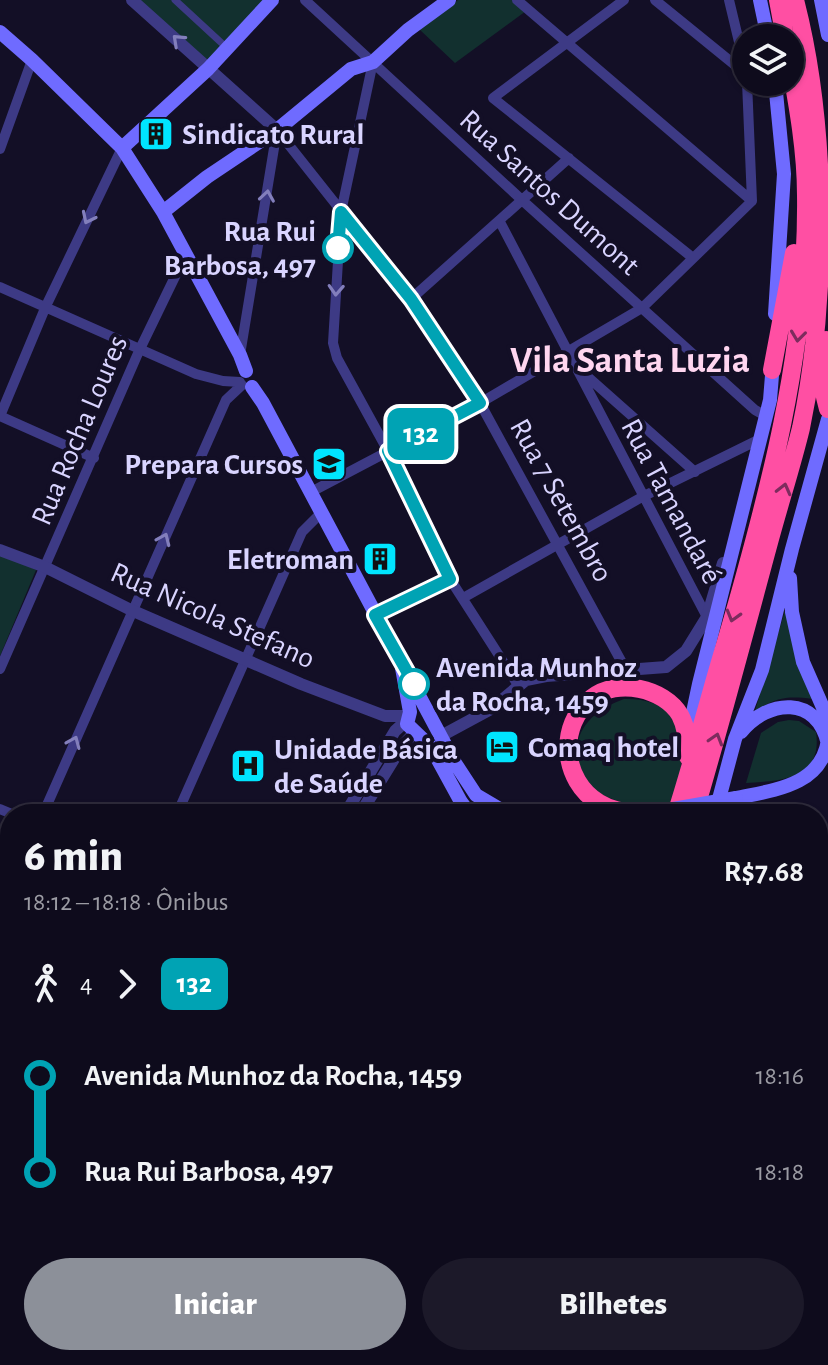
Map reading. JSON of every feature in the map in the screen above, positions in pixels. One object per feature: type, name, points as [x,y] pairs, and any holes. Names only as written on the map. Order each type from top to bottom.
[{"type":"highway","points":[[778,0],[782,24]]},
{"type":"highway","points":[[795,0],[812,86],[828,218]]},
{"type":"highway","points":[[679,804],[751,555],[791,387],[802,302],[806,231],[806,191],[795,96]]},
{"type":"highway","points":[[772,370],[794,255],[800,135]]},
{"type":"highway","points":[[697,804],[801,427],[819,304],[821,165]]},
{"type":"highway","points":[[828,306],[825,362],[828,409]]},
{"type":"highway","points":[[601,804],[574,779],[569,763],[568,740],[576,717],[592,697],[621,688],[642,689],[668,702],[676,710],[686,728],[688,740],[687,781]]},
{"type":"main road","points":[[122,148],[208,69],[272,0]]},
{"type":"main road","points":[[163,212],[207,177],[277,130],[351,69],[373,62],[408,30],[449,0]]},
{"type":"main road","points":[[760,0],[765,24]]},
{"type":"main road","points":[[821,0],[828,35]]},
{"type":"main road","points":[[0,32],[122,148],[163,212],[240,355],[245,381],[311,492],[430,717],[476,795],[491,804]]},
{"type":"main road","points":[[688,740],[699,684],[766,416],[772,370],[784,174],[776,96]]},
{"type":"main road","points":[[718,804],[735,739],[762,670],[828,419]]},
{"type":"main road","points":[[792,549],[790,594],[795,631],[803,662],[828,719]]},
{"type":"main road","points":[[401,664],[412,722],[431,747],[464,804]]},
{"type":"main road","points":[[703,804],[785,788],[819,764],[828,742],[815,717],[790,707],[760,715],[735,739]]},
{"type":"main road","points":[[412,722],[417,708],[430,717]]},
{"type":"main road","points":[[412,722],[426,731],[430,717]]},
{"type":"street","name":"Rua 7 Setembro","points":[[132,0],[277,130],[411,299],[480,403],[626,670]]},
{"type":"street","points":[[175,0],[227,48]]},
{"type":"street","name":"Rua Santos Dumont","points":[[305,0],[523,201],[755,410],[766,416]]},
{"type":"street","points":[[517,0],[752,201]]},
{"type":"street","points":[[624,0],[493,98],[693,258]]},
{"type":"street","points":[[655,0],[732,61]]},
{"type":"street","points":[[729,0],[735,24]]},
{"type":"street","points":[[0,149],[32,60]]},
{"type":"street","points":[[373,62],[341,212],[333,343],[337,358],[388,451],[450,579],[518,685]]},
{"type":"street","points":[[311,492],[480,403],[642,308],[752,201],[748,96]]},
{"type":"street","points":[[240,355],[277,130]]},
{"type":"street","points":[[94,458],[0,416],[46,306],[122,148]]},
{"type":"street","points":[[411,299],[569,158]]},
{"type":"street","name":"Rua Tamandaré","points":[[500,222],[707,617]]},
{"type":"street","name":"Rua Rocha Loures","points":[[0,669],[139,351],[185,256]]},
{"type":"street","points":[[0,287],[196,374],[223,381],[245,381]]},
{"type":"street","name":"Rua Tamandaré","points":[[574,364],[695,472]]},
{"type":"street","points":[[48,804],[226,400],[245,381]]},
{"type":"street","points":[[463,598],[642,497],[760,439]]},
{"type":"street","points":[[441,736],[491,709],[526,680],[666,667],[686,651],[707,617],[752,475]]},
{"type":"street","points":[[181,804],[302,532],[322,512]]},
{"type":"street","name":"Rua Nicola Stefano","points":[[0,550],[45,567],[131,610],[245,660],[385,716],[412,722]]},
{"type":"street","points":[[375,615],[450,579]]},
{"type":"street","points":[[353,804],[395,731],[412,722]]},
{"type":"street","points":[[366,804],[402,746],[412,722]]},
{"type":"green space","points":[[137,0],[267,0],[208,65]]},
{"type":"green space","points":[[458,0],[512,0],[526,11],[455,63],[419,29]]},
{"type":"green space","points":[[0,552],[36,570],[0,656]]},
{"type":"green space","points":[[787,604],[813,699],[782,699],[755,711]]},
{"type":"green space","points":[[624,699],[646,701],[662,708],[673,718],[681,747],[676,802],[632,804],[590,789],[577,748],[583,729],[605,708]]},
{"type":"green space","points":[[799,721],[816,732],[813,760],[797,774],[773,781],[746,783],[761,733],[778,722]]},
{"type":"bus line","name":"132","points":[[338,248],[341,212],[411,299],[480,403],[388,451],[450,579],[375,615],[414,684]]},
{"type":"place","name":"Sindicato Rural","points":[[156,134]]},
{"type":"place","name":"Rua Rui Barbosa, 497","points":[[338,248]]},
{"type":"place","name":"Prepara Cursos","points":[[329,464]]},
{"type":"place","name":"Eletroman","points":[[380,559]]},
{"type":"place","name":"Avenida Munhoz da Rocha, 1459","points":[[414,684]]},
{"type":"place","name":"Comaq hotel","points":[[502,747]]},
{"type":"place","name":"Unidade Básica de Saúde","points":[[248,766]]},
{"type":"district","name":"Vila Santa Luzia","points":[[630,359]]}]
